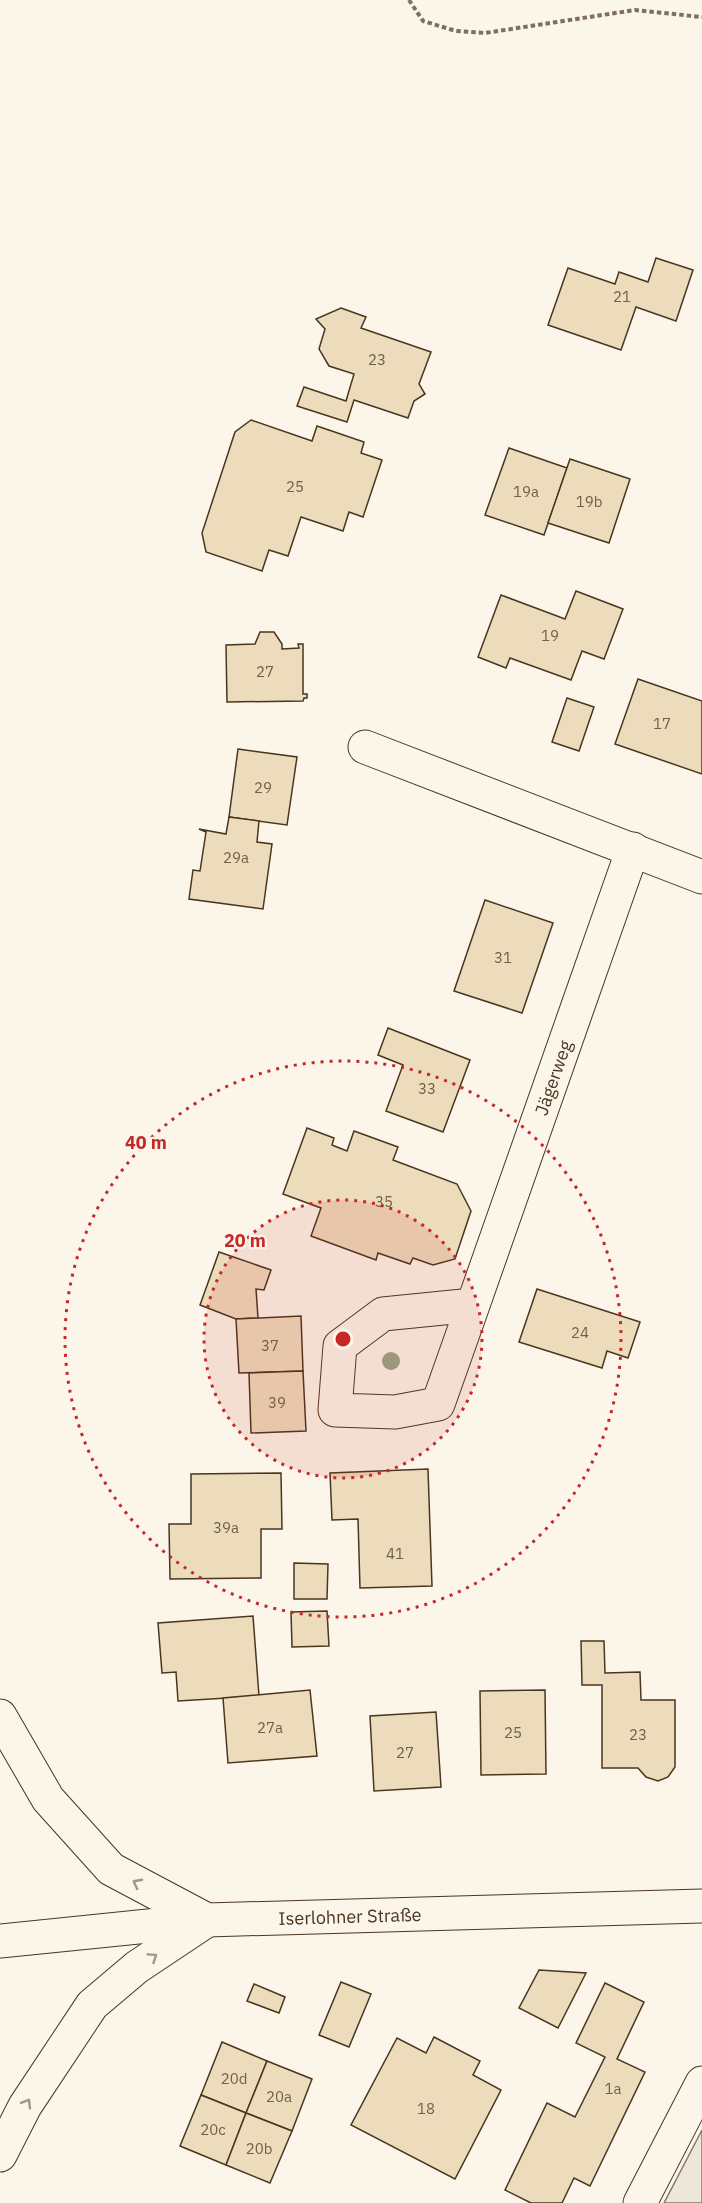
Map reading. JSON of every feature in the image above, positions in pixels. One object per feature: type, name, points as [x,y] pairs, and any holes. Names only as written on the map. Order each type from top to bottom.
[{"type":"street","points":[[365,747],[702,877]]},
{"type":"street","name":"Jägerweg","points":[[473,1305],[383,1314],[340,1346],[335,1410],[395,1412],[438,1404],[473,1305],[633,849]]},
{"type":"street","points":[[0,1716],[48,1799],[111,1869],[207,1920],[137,1967],[92,2005],[25,2106],[0,2155]]},
{"type":"street","name":"Iserlohner Straße","points":[[0,1941],[207,1920],[702,1906]]},
{"type":"street","points":[[640,2203],[702,2083]]},
{"type":"path","points":[[410,0],[423,21],[456,31],[485,33],[635,10],[702,17]]},
{"type":"shaded area","points":[[702,2130],[702,2203],[664,2203]]},
{"type":"building","points":[[656,258],[693,270],[676,321],[636,307],[621,350],[548,325],[568,268],[615,284],[619,272],[648,282]]},
{"type":"building","points":[[341,308],[366,317],[361,328],[431,352],[419,384],[425,394],[414,401],[408,418],[354,400],[347,422],[297,406],[304,387],[346,401],[354,374],[329,366],[319,349],[325,329],[316,319]]},
{"type":"building","points":[[251,420],[312,441],[317,426],[364,442],[361,453],[382,460],[363,517],[349,512],[343,531],[301,517],[288,556],[269,550],[262,571],[206,552],[202,533],[235,432]]},
{"type":"building","points":[[509,448],[567,468],[544,535],[485,515]]},
{"type":"building","points":[[570,459],[630,479],[609,543],[548,523]]},
{"type":"building","points":[[576,591],[623,609],[604,659],[582,651],[571,680],[510,658],[506,668],[478,657],[501,595],[565,619]]},
{"type":"building","points":[[260,632],[274,632],[282,644],[282,649],[299,648],[298,644],[303,644],[303,694],[307,694],[307,698],[303,701],[227,702],[226,645],[255,644]]},
{"type":"building","points":[[638,679],[702,701],[702,774],[615,744]]},
{"type":"building","points":[[567,698],[594,707],[579,751],[552,742]]},
{"type":"building","points":[[238,749],[297,757],[287,825],[229,817]]},
{"type":"building","points":[[229,817],[259,821],[257,842],[272,844],[263,909],[189,899],[193,870],[200,871],[206,832],[199,829],[226,834]]},
{"type":"building","points":[[485,900],[553,923],[522,1013],[454,991]]},
{"type":"building","points":[[388,1028],[470,1060],[443,1132],[386,1111],[403,1065],[378,1055]]},
{"type":"building","points":[[307,1128],[334,1138],[332,1145],[347,1151],[354,1131],[398,1147],[393,1160],[457,1184],[471,1211],[455,1259],[433,1265],[413,1258],[410,1264],[378,1253],[376,1260],[311,1236],[321,1208],[283,1194]]},
{"type":"building","points":[[219,1252],[271,1270],[264,1290],[256,1289],[258,1318],[236,1319],[200,1305]]},
{"type":"building","points":[[537,1289],[640,1322],[628,1358],[607,1351],[602,1368],[519,1342]]},
{"type":"building","points":[[301,1316],[303,1371],[239,1373],[236,1319]]},
{"type":"building","points":[[303,1371],[306,1431],[251,1433],[249,1373]]},
{"type":"building","points":[[428,1469],[432,1586],[360,1588],[358,1519],[332,1520],[330,1473]]},
{"type":"building","points":[[281,1473],[282,1529],[261,1529],[261,1578],[170,1579],[169,1524],[191,1524],[191,1474]]},
{"type":"building","points":[[294,1563],[328,1564],[327,1599],[294,1599]]},
{"type":"building","points":[[327,1611],[329,1646],[292,1647],[291,1612]]},
{"type":"building","points":[[253,1616],[259,1696],[178,1701],[176,1672],[162,1673],[158,1623]]},
{"type":"building","points":[[581,1641],[604,1641],[605,1673],[640,1672],[641,1700],[675,1700],[675,1767],[668,1777],[658,1781],[646,1777],[638,1768],[602,1768],[602,1685],[582,1685]]},
{"type":"building","points":[[310,1690],[317,1756],[228,1763],[223,1698]]},
{"type":"building","points":[[545,1690],[546,1774],[481,1775],[480,1691]]},
{"type":"building","points":[[436,1712],[441,1787],[374,1791],[370,1716]]},
{"type":"building","points":[[539,1970],[586,1973],[558,2028],[519,2008]]},
{"type":"building","points":[[341,1982],[371,1994],[349,2047],[319,2035]]},
{"type":"building","points":[[605,1983],[644,2002],[617,2059],[645,2072],[590,2186],[574,2178],[562,2203],[531,2203],[505,2190],[547,2103],[575,2117],[605,2057],[576,2043]]},
{"type":"building","points":[[254,1984],[285,1997],[279,2013],[247,2001]]},
{"type":"building","points":[[434,2037],[480,2061],[473,2075],[501,2090],[455,2179],[351,2125],[397,2038],[426,2053]]},
{"type":"building","points":[[222,2042],[267,2061],[246,2113],[201,2095]]},
{"type":"building","points":[[267,2061],[312,2079],[292,2131],[246,2113]]},
{"type":"building","points":[[201,2095],[246,2113],[226,2165],[180,2146]]},
{"type":"building","points":[[246,2113],[292,2131],[270,2183],[226,2165]]}]
